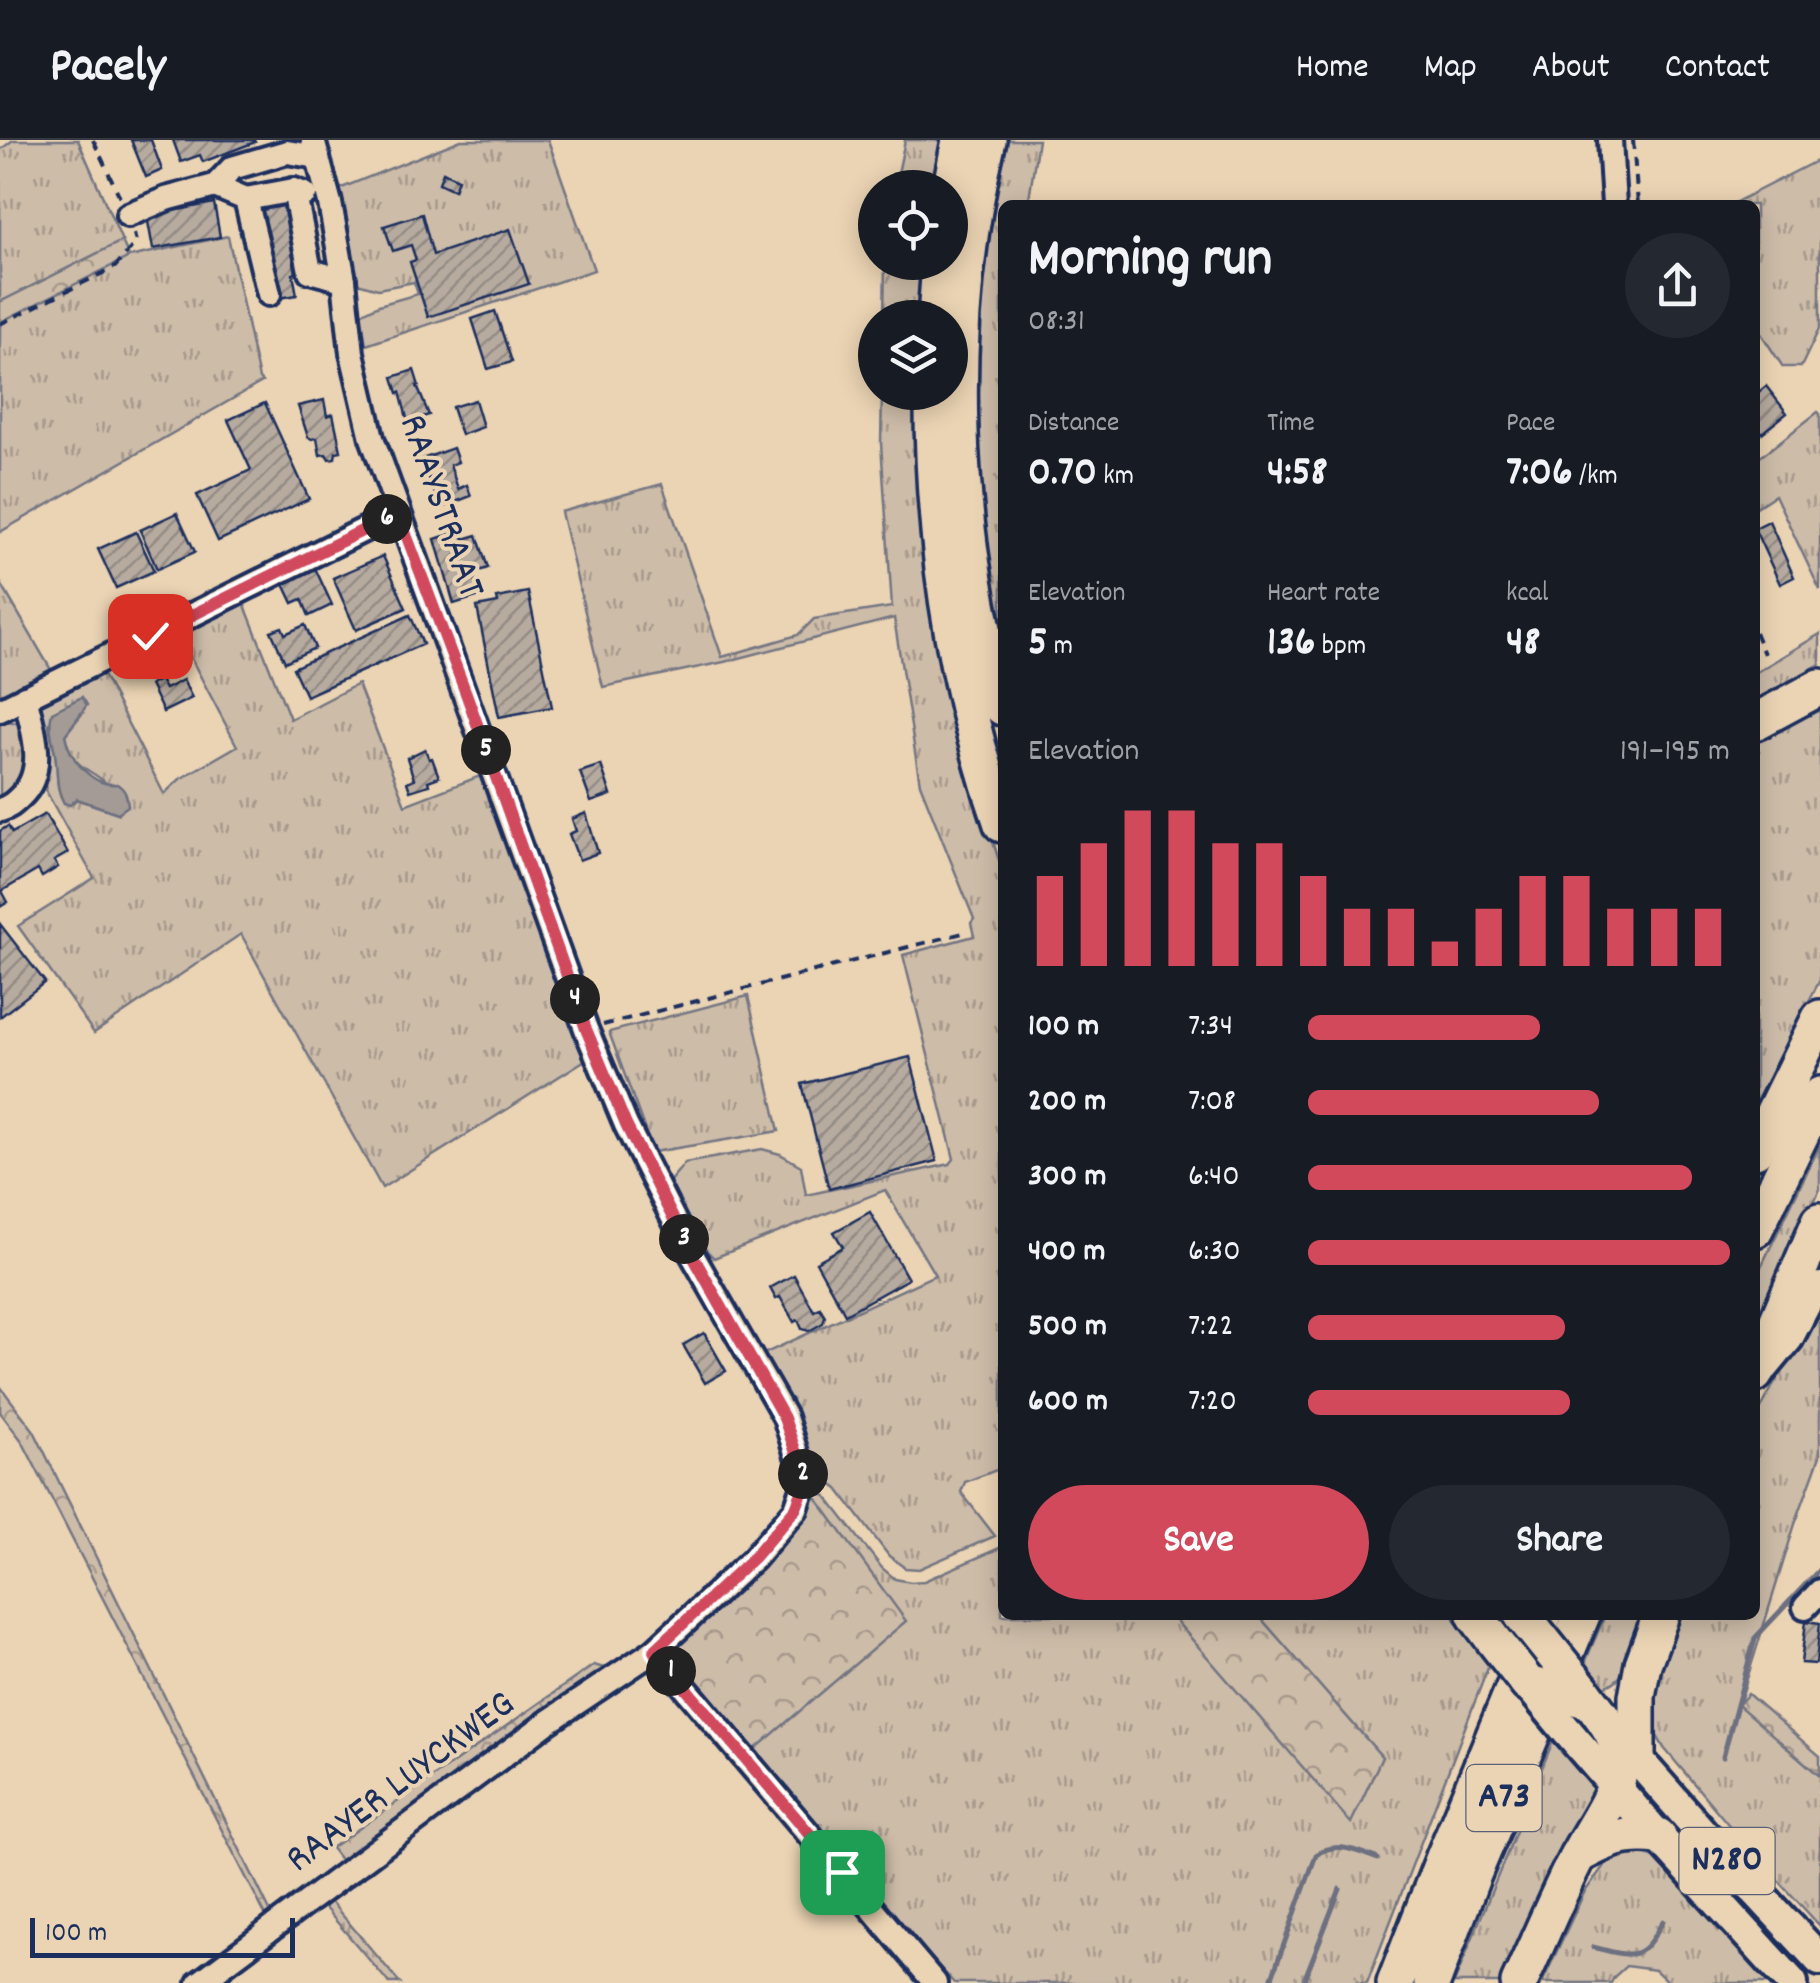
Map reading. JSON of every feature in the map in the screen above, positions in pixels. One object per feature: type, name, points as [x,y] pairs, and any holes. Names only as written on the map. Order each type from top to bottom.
[{"type":"highway","points":[[954,170],[960,140]]},
{"type":"highway","points":[[988,140],[966,277],[961,414],[968,532],[998,689]]},
{"type":"highway","points":[[934,410],[936,495],[953,635],[978,753],[998,812]]},
{"type":"highway","points":[[1760,719],[1820,687]]},
{"type":"highway","points":[[1760,1140],[1820,1018]]},
{"type":"highway","points":[[1760,1219],[1820,1095]]},
{"type":"highway","points":[[1760,1362],[1820,1221]]},
{"type":"highway","name":"N280","points":[[1526,1620],[1612,1729]]},
{"type":"highway","name":"A73","points":[[1395,1983],[1542,1620]]},
{"type":"highway","name":"A73","points":[[1432,1983],[1478,1860],[1580,1620]]},
{"type":"highway","points":[[1638,1759],[1636,1696],[1660,1620]]},
{"type":"highway","name":"N280","points":[[1482,1624],[1528,1684]]},
{"type":"highway","points":[[1528,1684],[1585,1697],[1608,1697],[1643,1664]]},
{"type":"highway","points":[[1612,1729],[1620,1760],[1614,1788]]},
{"type":"highway","name":"A73","points":[[1520,1983],[1577,1856],[1614,1788]]},
{"type":"highway","name":"A73","points":[[1577,1856],[1630,1834],[1658,1836]]},
{"type":"main road","name":"N280","points":[[1528,1684],[1614,1788],[1792,1983]]},
{"type":"main road","name":"N280","points":[[1612,1729],[1820,1960]]},
{"type":"street","points":[[1610,140],[1614,200]]},
{"type":"street","points":[[128,215],[166,199],[215,186],[232,168],[316,148]]},
{"type":"street","name":"RAAYSTRAAT","points":[[316,148],[344,280],[352,352],[372,438],[586,1029],[626,1125],[685,1242],[784,1418],[806,1482],[796,1508],[753,1558],[654,1651]]},
{"type":"street","points":[[215,186],[246,200],[294,190],[330,203]]},
{"type":"street","points":[[294,190],[310,271],[344,280]]},
{"type":"street","points":[[246,200],[269,294]]},
{"type":"street","points":[[0,710],[398,513]]},
{"type":"street","points":[[0,810],[9,808],[30,788],[37,765],[25,697]]},
{"type":"street","points":[[1760,1377],[1791,1340],[1820,1284]]},
{"type":"street","points":[[654,1651],[936,1983]]},
{"type":"street","name":"RAAYER LUYCKWEG","points":[[199,1983],[548,1722],[654,1651]]},
{"type":"path","points":[[0,324],[116,267],[136,242],[128,215],[92,140]]},
{"type":"path","points":[[1633,140],[1638,200]]},
{"type":"path","points":[[1760,644],[1764,654]]},
{"type":"path","points":[[586,1029],[967,932]]},
{"type":"green space","points":[[13,140],[78,140],[122,241],[0,302],[0,150]]},
{"type":"green space","points":[[461,140],[548,140],[594,270],[366,345],[361,314],[418,294],[414,282],[378,289],[354,282],[339,189]]},
{"type":"green space","points":[[905,140],[947,140],[941,170],[899,170]]},
{"type":"green space","points":[[1005,140],[1038,140],[1029,200],[998,200],[998,629],[976,503],[974,365],[985,230]]},
{"type":"green space","points":[[1820,159],[1820,327],[1801,367],[1783,367],[1760,332],[1760,200],[1740,200]]},
{"type":"green space","points":[[228,236],[262,382],[0,532],[0,322],[129,257]]},
{"type":"green space","points":[[122,241],[129,257],[0,322],[0,302]]},
{"type":"green space","points":[[885,280],[925,280],[924,300],[884,300]]},
{"type":"green space","points":[[882,410],[923,410],[983,812],[998,857],[998,1470],[965,1482],[961,1492],[995,1536],[919,1569],[905,1568],[889,1556],[838,1489],[815,1473],[759,1356],[935,1275],[885,1190],[714,1258],[693,1232],[669,1182],[685,1163],[762,1149],[801,1166],[806,1195],[950,1164],[954,1159],[903,955],[974,936],[974,919],[920,784],[894,618],[724,662],[603,687],[561,512],[662,484],[722,657],[798,635],[814,619],[892,607]]},
{"type":"green space","points":[[1820,414],[1820,590],[1775,495],[1760,505],[1760,457]]},
{"type":"green space","points":[[0,582],[54,675],[0,702]]},
{"type":"green space","points":[[242,598],[290,719],[358,684],[405,805],[480,776],[590,1057],[382,1188],[241,934],[94,1033],[18,926],[94,878],[46,791],[33,701],[100,669],[164,794],[180,779],[237,746],[176,630]],"holes":[[[82,714],[65,735],[71,754],[80,765],[108,786],[118,813],[76,799],[64,803],[49,723]]]},
{"type":"green space","points":[[1820,634],[1820,664],[1760,697],[1760,670]]},
{"type":"green space","points":[[1820,695],[1820,980],[1760,1094],[1760,724]]},
{"type":"green space","points":[[8,721],[20,724],[27,766],[21,782],[0,802],[0,725]]},
{"type":"green space","points":[[748,996],[779,1131],[653,1152],[609,1032]]},
{"type":"green space","points":[[1820,1145],[1820,1189],[1760,1330],[1760,1269]]},
{"type":"green space","points":[[1820,1307],[1820,1456],[1739,1705],[1820,1776],[1820,1926],[1664,1748],[1653,1729],[1650,1706],[1677,1620],[1760,1620],[1760,1410]]},
{"type":"green space","points":[[0,1386],[34,1431],[271,1913],[268,1920],[22,1441],[0,1412]]},
{"type":"green space","points":[[810,1489],[826,1496],[895,1579],[924,1581],[998,1549],[998,1620],[1175,1620],[1351,1822],[1382,1757],[1262,1620],[1458,1620],[1492,1657],[1367,1983],[954,1983],[748,1755],[905,1621]]},
{"type":"green space","points":[[810,1489],[906,1621],[748,1755],[680,1674],[675,1655],[681,1635]]},
{"type":"green space","points":[[1175,1620],[1262,1620],[1382,1757],[1351,1823]]},
{"type":"green space","points":[[1603,1620],[1644,1620],[1636,1648],[1618,1679],[1598,1688],[1581,1672]]},
{"type":"green space","points":[[594,1665],[610,1670],[341,1861],[331,1848]]},
{"type":"green space","points":[[1748,1694],[1820,1756],[1820,1776],[1738,1705]]},
{"type":"green space","points":[[1555,1736],[1605,1791],[1545,1883],[1503,1983],[1454,1983]]},
{"type":"green space","points":[[1629,1850],[1662,1860],[1779,1983],[1669,1983],[1655,1970],[1626,1966],[1611,1983],[1542,1983],[1584,1893],[1606,1863]]},
{"type":"green space","points":[[326,1896],[400,1983],[389,1983],[319,1901]]},
{"type":"shaded area","points":[[82,697],[87,705],[65,735],[67,744],[91,776],[117,784],[124,791],[128,806],[118,813],[77,799],[70,805],[64,803],[60,793],[52,712]]},
{"type":"building","points":[[131,140],[151,140],[162,170],[146,177]]},
{"type":"building","points":[[173,140],[255,142],[203,162],[200,155],[181,162]]},
{"type":"building","points":[[443,172],[458,179],[454,190],[439,183]]},
{"type":"building","points":[[283,199],[297,295],[279,298],[259,203]]},
{"type":"building","points":[[214,203],[220,237],[153,249],[147,216]]},
{"type":"building","points":[[422,214],[433,255],[510,229],[529,284],[428,317],[410,262],[416,260],[411,245],[393,251],[384,226]]},
{"type":"building","points":[[495,311],[512,362],[488,369],[472,319]]},
{"type":"building","points":[[414,370],[429,415],[408,422],[393,377]]},
{"type":"building","points":[[1766,386],[1787,413],[1762,433],[1760,430],[1760,391]]},
{"type":"building","points":[[324,400],[327,416],[333,414],[341,451],[329,459],[326,454],[320,455],[317,438],[308,437],[298,406]]},
{"type":"building","points":[[475,400],[483,427],[461,435],[452,407]]},
{"type":"building","points":[[265,403],[309,499],[218,541],[197,495],[251,470],[228,420]]},
{"type":"building","points":[[453,448],[458,462],[450,465],[458,489],[467,485],[471,496],[440,508],[422,459]]},
{"type":"building","points":[[177,513],[195,552],[157,569],[140,530]]},
{"type":"building","points":[[1769,521],[1794,577],[1780,584],[1760,541],[1760,526]]},
{"type":"building","points":[[462,530],[464,539],[477,535],[488,568],[473,573],[480,596],[454,604],[435,539]]},
{"type":"building","points":[[136,532],[154,571],[116,588],[98,549]]},
{"type":"building","points":[[383,556],[406,608],[356,630],[333,578]]},
{"type":"building","points":[[315,568],[332,605],[309,616],[302,599],[293,603],[283,582]]},
{"type":"building","points":[[528,592],[552,707],[499,717],[477,607]]},
{"type":"building","points":[[410,615],[423,644],[306,696],[293,668]]},
{"type":"building","points":[[305,625],[315,648],[285,662],[271,631],[282,627],[285,634]]},
{"type":"building","points":[[160,680],[165,689],[183,680],[192,698],[163,712],[150,685]]},
{"type":"building","points":[[425,749],[439,777],[410,791],[407,782],[414,779],[407,758]]},
{"type":"building","points":[[601,765],[611,795],[591,802],[580,772]]},
{"type":"building","points":[[586,813],[598,853],[579,860],[569,834],[576,831],[572,819]]},
{"type":"building","points":[[45,814],[68,853],[54,861],[58,867],[42,877],[38,870],[2,891],[8,902],[0,907],[0,831],[8,826],[12,833]]},
{"type":"building","points":[[0,924],[45,982],[0,1017]]},
{"type":"building","points":[[910,1057],[937,1161],[829,1189],[802,1084]]},
{"type":"building","points":[[870,1212],[908,1279],[845,1314],[816,1262],[843,1247],[834,1232]]},
{"type":"building","points":[[794,1275],[814,1311],[820,1308],[825,1316],[823,1323],[809,1331],[802,1329],[798,1320],[794,1322],[770,1288]]},
{"type":"building","points":[[704,1333],[726,1371],[705,1383],[683,1345]]},
{"type":"building","points":[[1806,1621],[1820,1623],[1816,1664],[1801,1663]]},
{"type":"waterway","points":[[1723,1757],[1755,1638],[1820,1569]]},
{"type":"waterway","points":[[1270,1983],[1316,1855],[1339,1848],[1378,1859]]},
{"type":"waterway","points":[[1303,1983],[1340,1889]]},
{"type":"waterway","points":[[1593,1947],[1635,1953],[1649,1943],[1663,1921]]},
{"type":"route","points":[[150,636],[398,513],[586,1029],[626,1125],[685,1242],[784,1418],[806,1482],[796,1508],[753,1558],[654,1651],[842,1872]]}]
